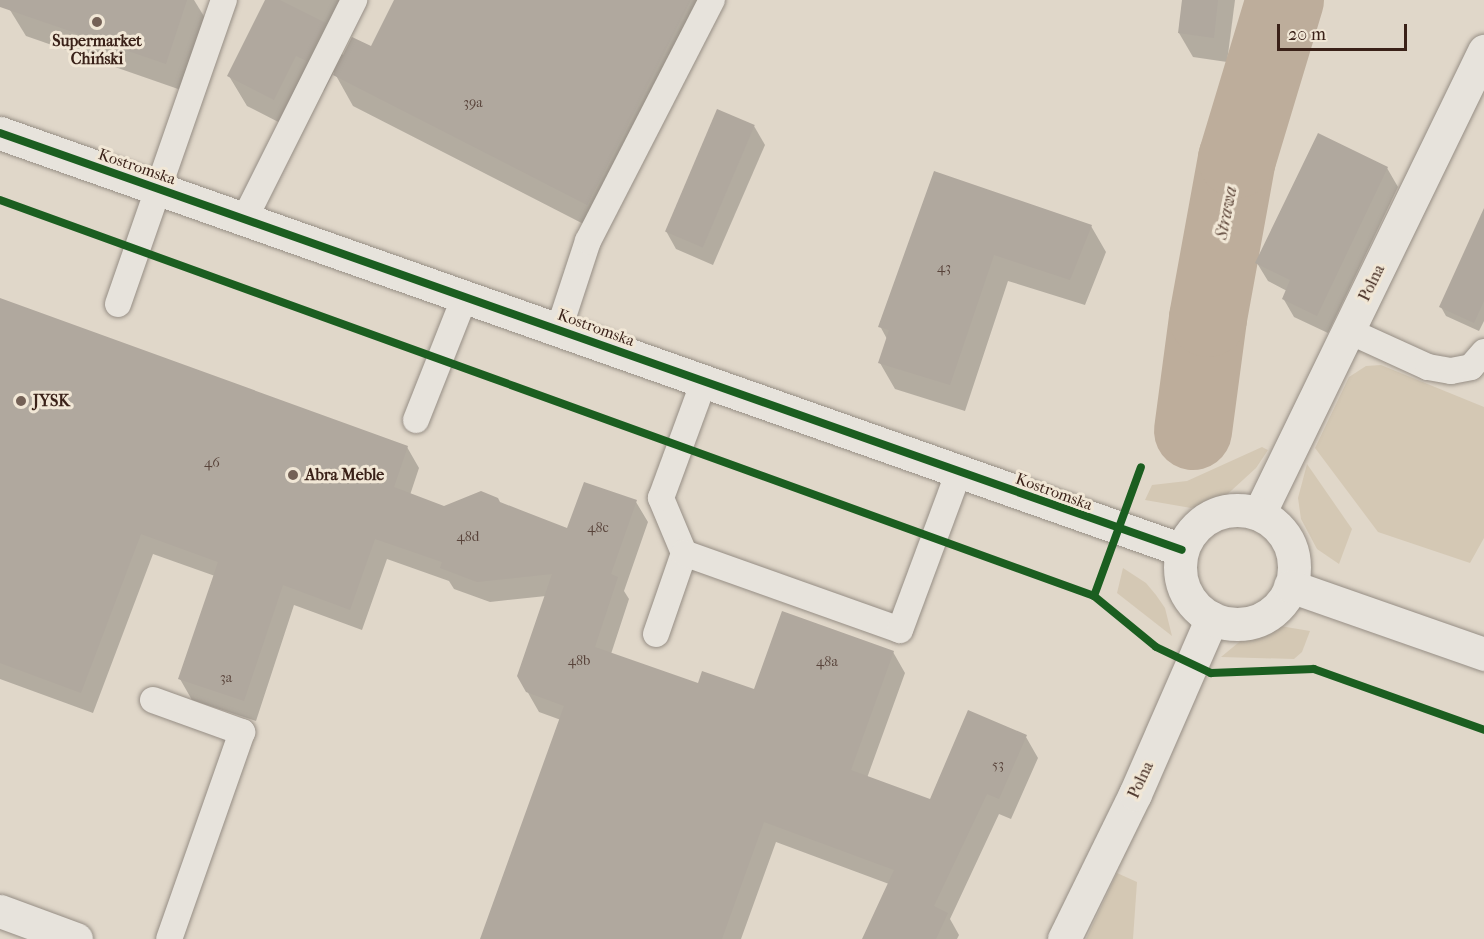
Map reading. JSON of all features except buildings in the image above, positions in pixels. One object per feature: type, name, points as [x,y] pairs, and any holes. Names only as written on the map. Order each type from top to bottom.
[{"type":"street","name":"Polna","points":[[1259,514],[1484,51]]},
{"type":"street","name":"Kostromska","points":[[0,133],[1182,550]]},
{"type":"street","points":[[1236,509],[1259,514],[1277,527],[1289,545],[1293,567],[1290,586],[1278,605],[1262,618],[1242,623],[1212,618],[1194,604],[1182,585],[1182,550],[1194,529],[1213,514],[1236,509]]},
{"type":"street","points":[[1290,586],[1484,654]]},
{"type":"street","name":"Polna","points":[[1064,939],[1139,784],[1212,618]]},
{"type":"street","points":[[0,911],[76,939]]},
{"type":"lane","points":[[118,304],[161,189],[224,0]]},
{"type":"lane","points":[[245,218],[354,0]]},
{"type":"lane","points":[[559,329],[588,241],[711,0]]},
{"type":"lane","points":[[416,420],[465,296]]},
{"type":"lane","points":[[1349,331],[1428,367],[1451,371],[1471,367],[1484,352]]},
{"type":"lane","points":[[656,634],[684,554],[661,498],[704,381]]},
{"type":"lane","points":[[684,554],[900,630],[959,471]]},
{"type":"lane","points":[[153,700],[242,732],[169,939]]},
{"type":"shaded area","points":[[1196,337],[1227,337],[1213,351],[1201,436],[1183,435]]},
{"type":"shaded area","points":[[1381,365],[1484,407],[1484,538],[1470,563],[1378,532],[1315,448],[1349,377],[1366,366]]},
{"type":"shaded area","points":[[1262,447],[1268,450],[1256,468],[1220,501],[1191,508],[1145,500],[1152,485],[1187,481]]},
{"type":"shaded area","points":[[1307,464],[1352,529],[1339,564],[1317,549],[1301,519],[1298,498]]},
{"type":"shaded area","points":[[1123,568],[1146,583],[1156,595],[1165,608],[1172,636],[1117,593]]},
{"type":"shaded area","points":[[1280,626],[1310,631],[1302,652],[1294,659],[1221,657],[1244,638]]},
{"type":"shaded area","points":[[1117,873],[1137,882],[1133,939],[1086,939]]},
{"type":"waterway","name":"Strawa","points":[[1193,431],[1208,318],[1237,159],[1285,0]]},
{"type":"cycle path","points":[[0,133],[1182,550]]},
{"type":"cycle path","points":[[0,200],[1094,596],[1156,647],[1211,673],[1314,669],[1484,730]]},
{"type":"cycle path","points":[[1094,596],[1141,467]]},
{"type":"place","name":"Supermarket Chiński","points":[[97,22]]},
{"type":"place","name":"JYSK","points":[[21,401]]},
{"type":"place","name":"Abra Meble","points":[[293,475]]}]
